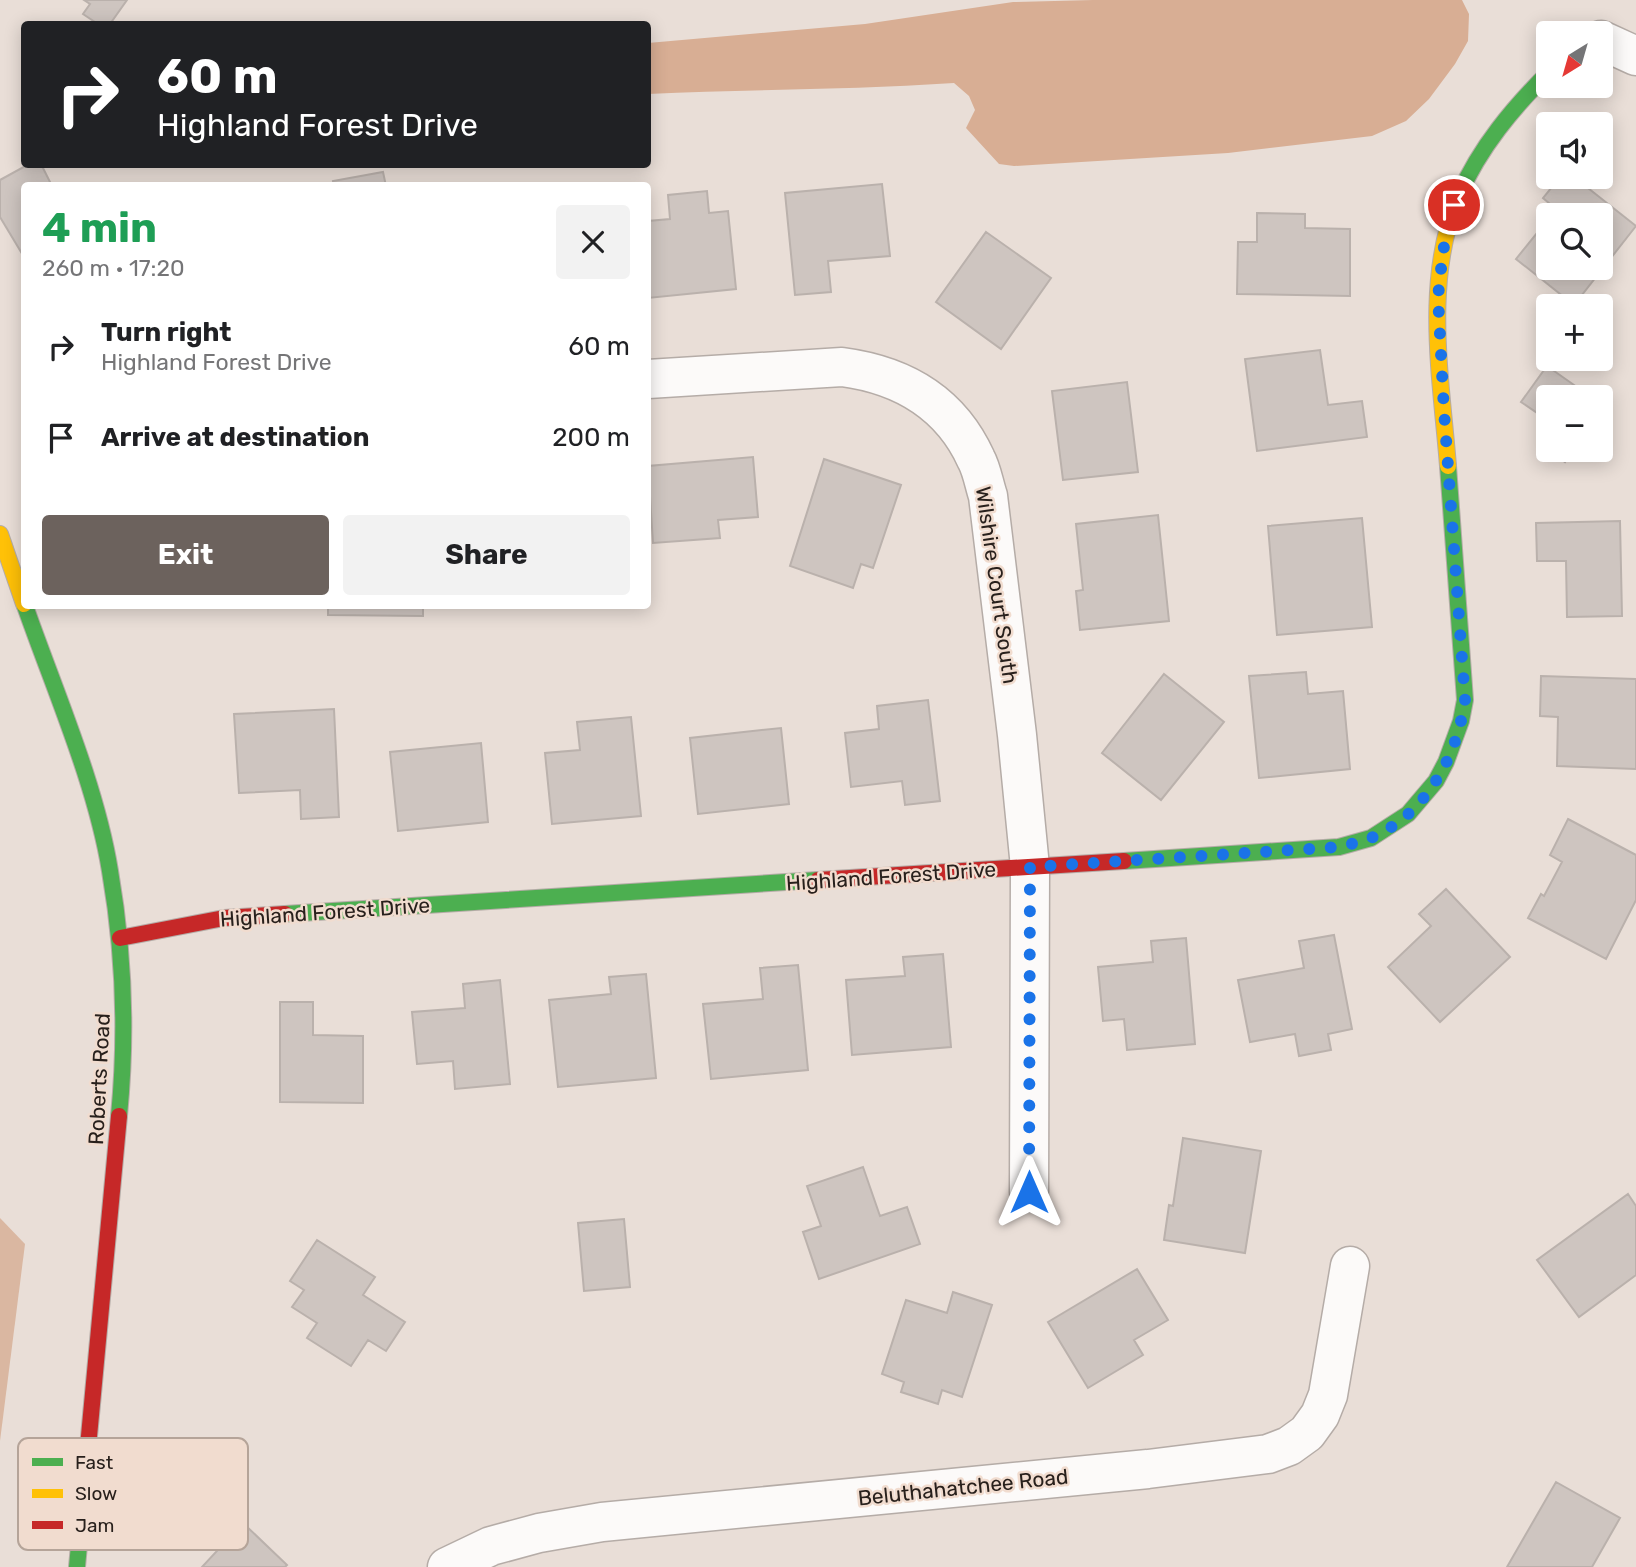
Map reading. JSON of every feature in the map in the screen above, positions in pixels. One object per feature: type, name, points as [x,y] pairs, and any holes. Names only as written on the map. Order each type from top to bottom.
[{"type":"street","points":[[1614,46],[1636,56]]},
{"type":"street","name":"Highland Forest Drive","points":[[120,938],[223,918],[1339,847],[1371,838],[1398,822],[1428,793],[1449,760],[1462,724],[1465,700],[1438,297],[1443,251],[1454,205],[1479,155],[1511,110],[1536,85]]},
{"type":"street","name":"Wilshire Court South","points":[[651,379],[842,367],[866,370],[900,381],[930,401],[957,427],[977,460],[988,496],[1030,867],[1029,1192]]},
{"type":"street","name":"Roberts Road","points":[[0,534],[21,594]]},
{"type":"street","name":"Roberts Road","points":[[26,609],[89,787],[110,869],[124,982],[124,1067],[89,1438]]},
{"type":"street","name":"Beluthahatchee Road","points":[[447,1567],[491,1546],[539,1533],[603,1522],[1148,1469],[1268,1454],[1289,1446],[1307,1433],[1320,1415],[1328,1395],[1350,1266]]},
{"type":"shaded area","points":[[1462,0],[1469,14],[1468,41],[1429,99],[1406,121],[1372,136],[1228,153],[1014,166],[999,164],[966,128],[975,110],[969,96],[954,83],[651,94],[651,43],[865,24],[1013,2]]},
{"type":"shaded area","points":[[0,1218],[25,1244],[0,1441]]},
{"type":"building","points":[[84,0],[127,0],[112,21],[94,21],[83,14],[90,4]]},
{"type":"building","points":[[22,168],[43,168],[50,182],[21,182],[21,252],[0,217],[0,180]]},
{"type":"building","points":[[383,172],[385,182],[333,182]]},
{"type":"building","points":[[882,184],[890,256],[828,261],[831,292],[795,295],[785,193]]},
{"type":"building","points":[[1550,189],[1589,189],[1607,203],[1549,203],[1543,198]]},
{"type":"building","points":[[707,191],[709,213],[728,211],[736,289],[651,298],[651,221],[670,219],[668,195]]},
{"type":"building","points":[[1613,208],[1636,226],[1613,255]]},
{"type":"building","points":[[1257,213],[1305,214],[1305,228],[1350,229],[1350,296],[1237,294],[1238,242],[1257,242]]},
{"type":"building","points":[[986,232],[1051,278],[1001,349],[936,302]]},
{"type":"building","points":[[1536,234],[1536,275],[1516,259]]},
{"type":"building","points":[[1542,280],[1594,280],[1583,294],[1560,294]]},
{"type":"building","points":[[1320,350],[1328,405],[1362,401],[1367,437],[1257,451],[1245,359]]},
{"type":"building","points":[[1543,371],[1554,371],[1574,385],[1536,385],[1536,412],[1521,402]]},
{"type":"building","points":[[1127,382],[1138,472],[1063,480],[1052,391]]},
{"type":"building","points":[[753,457],[758,517],[718,520],[720,538],[653,543],[651,466]]},
{"type":"building","points":[[824,459],[901,485],[873,568],[861,564],[853,588],[790,566]]},
{"type":"building","points":[[1158,515],[1169,621],[1080,630],[1076,591],[1083,590],[1076,524]]},
{"type":"building","points":[[1362,518],[1372,627],[1277,635],[1268,526]]},
{"type":"building","points":[[1620,521],[1622,616],[1567,617],[1566,561],[1537,561],[1536,523]]},
{"type":"building","points":[[328,609],[423,609],[423,616],[328,615]]},
{"type":"building","points":[[1306,672],[1308,694],[1343,691],[1350,769],[1259,778],[1249,676]]},
{"type":"building","points":[[1164,674],[1224,722],[1161,800],[1102,753]]},
{"type":"building","points":[[1541,676],[1636,679],[1636,769],[1557,766],[1558,717],[1540,716]]},
{"type":"building","points":[[928,700],[940,801],[905,805],[902,781],[851,787],[845,733],[879,729],[877,706]]},
{"type":"building","points":[[334,709],[339,817],[301,819],[300,790],[239,793],[234,714]]},
{"type":"building","points":[[631,717],[641,816],[552,824],[545,753],[580,750],[577,722]]},
{"type":"building","points":[[781,728],[789,804],[698,814],[690,738]]},
{"type":"building","points":[[481,743],[488,822],[398,831],[390,752]]},
{"type":"building","points":[[1568,819],[1636,855],[1636,900],[1606,959],[1528,918],[1541,894],[1544,896],[1562,862],[1550,855]]},
{"type":"building","points":[[1446,889],[1510,957],[1440,1022],[1388,967],[1431,926],[1419,914]]},
{"type":"building","points":[[1334,935],[1352,1029],[1328,1034],[1331,1050],[1299,1056],[1295,1034],[1250,1042],[1238,980],[1304,968],[1299,941]]},
{"type":"building","points":[[1186,938],[1195,1044],[1127,1050],[1124,1019],[1103,1021],[1098,967],[1153,962],[1151,941]]},
{"type":"building","points":[[943,954],[951,1047],[852,1055],[846,980],[905,976],[903,957]]},
{"type":"building","points":[[798,965],[808,1070],[711,1079],[703,1004],[763,999],[760,968]]},
{"type":"building","points":[[646,974],[656,1078],[558,1087],[549,1000],[611,994],[609,977]]},
{"type":"building","points":[[500,980],[510,1084],[455,1089],[453,1061],[417,1064],[412,1012],[465,1008],[463,984]]},
{"type":"building","points":[[280,1002],[313,1002],[313,1035],[363,1036],[363,1103],[280,1102]]},
{"type":"building","points":[[1183,1138],[1261,1151],[1245,1253],[1164,1240],[1169,1205],[1173,1206]]},
{"type":"building","points":[[863,1167],[880,1216],[907,1207],[920,1244],[819,1279],[803,1232],[821,1226],[807,1186]]},
{"type":"building","points":[[1628,1194],[1636,1206],[1636,1275],[1579,1317],[1537,1260]]},
{"type":"building","points":[[624,1219],[630,1287],[584,1291],[578,1223]]},
{"type":"building","points":[[317,1240],[375,1277],[363,1295],[405,1322],[386,1351],[368,1340],[351,1366],[307,1338],[317,1323],[292,1307],[304,1290],[290,1281]]},
{"type":"building","points":[[1137,1269],[1168,1320],[1134,1340],[1143,1355],[1088,1388],[1048,1322]]},
{"type":"building","points":[[953,1292],[992,1305],[962,1397],[942,1390],[938,1404],[901,1392],[904,1382],[882,1374],[906,1300],[947,1313]]},
{"type":"building","points":[[1556,1482],[1620,1518],[1592,1567],[1507,1567]]},
{"type":"building","points":[[248,1528],[287,1565],[285,1567],[202,1567],[218,1550],[248,1550]]},
{"type":"traffic: fast","points":[[1459,195],[1467,177],[1498,129],[1536,86]]},
{"type":"traffic: fast","points":[[1124,861],[1339,847],[1371,838],[1408,814],[1436,781],[1461,721],[1465,700],[1448,466]]},
{"type":"traffic: fast","points":[[26,609],[85,771],[104,838],[118,932],[123,993],[119,1116]]},
{"type":"traffic: fast","points":[[285,914],[818,880]]},
{"type":"traffic: fast","points":[[77,1567],[79,1550]]},
{"type":"traffic: slow","points":[[1448,466],[1439,364],[1438,295],[1448,227],[1459,195]]},
{"type":"traffic: slow","points":[[0,534],[21,595]]},
{"type":"traffic: jam","points":[[818,880],[1124,861]]},
{"type":"traffic: jam","points":[[120,938],[224,918],[285,914]]},
{"type":"traffic: jam","points":[[89,1438],[119,1116]]},
{"type":"route","points":[[1029,1192],[1030,867],[1339,847],[1371,838],[1398,822],[1428,793],[1449,760],[1462,724],[1465,700],[1438,297],[1443,251],[1454,205]]}]
